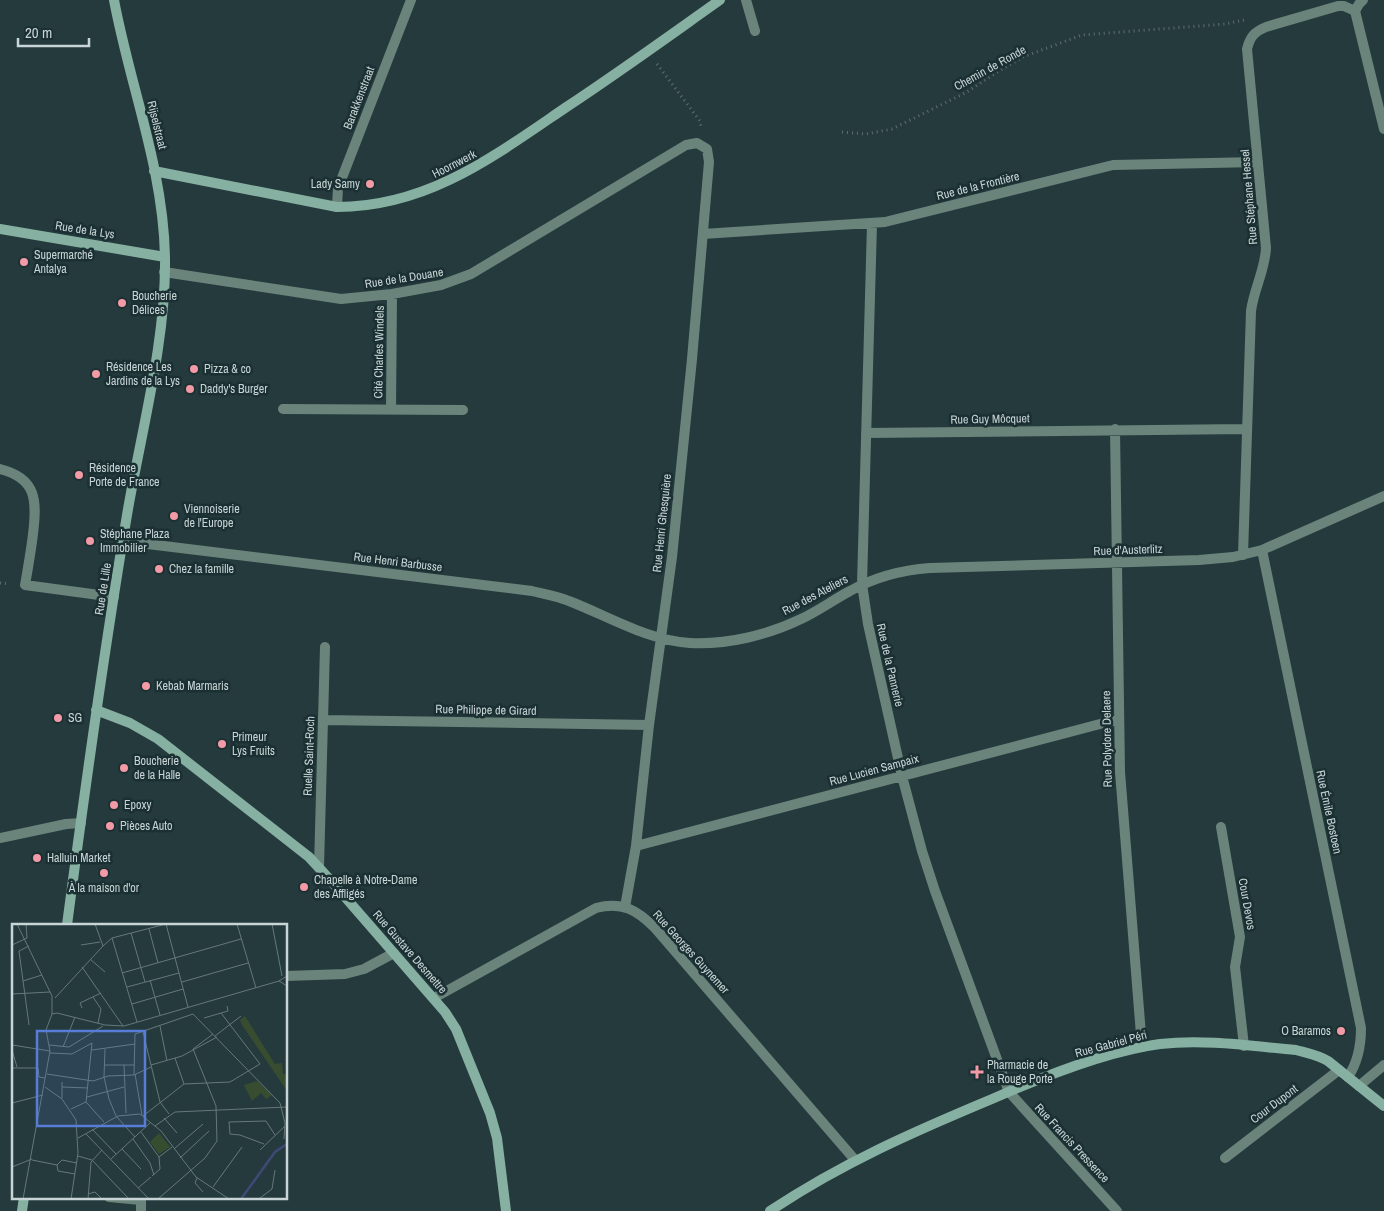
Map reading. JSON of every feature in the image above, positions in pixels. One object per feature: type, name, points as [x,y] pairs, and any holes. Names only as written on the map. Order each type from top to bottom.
[{"type":"street","name":"Rijselstraat","points":[[114,0],[154,171],[160,204],[165,257]]},
{"type":"street","name":"Barakkenstraat","points":[[337,207],[338,188],[411,0]]},
{"type":"street","name":"Hoornwerk","points":[[154,171],[337,207],[367,206],[410,196],[452,180],[498,154],[720,0]]},
{"type":"street","points":[[746,0],[755,32]]},
{"type":"street","points":[[1363,0],[1355,12],[1384,130]]},
{"type":"street","name":"Rue Stéphane Hessel","points":[[1243,555],[1251,311],[1252,299],[1266,258],[1248,49],[1252,36],[1266,27],[1338,6],[1344,6],[1355,12]]},
{"type":"street","name":"Rue de la Douane","points":[[164,272],[330,299],[352,299],[392,294],[450,283],[471,274],[681,147],[693,143],[701,144]]},
{"type":"street","name":"Rue Henri Ghesquière","points":[[625,907],[636,846],[649,725],[662,638],[689,388],[709,156],[701,144]]},
{"type":"street","name":"Rue de la Frontière","points":[[703,234],[872,224],[895,220],[1113,165],[1258,162]]},
{"type":"street","name":"Rue de la Pannerie","points":[[872,224],[862,584],[868,624],[902,776],[928,870],[1009,1092]]},
{"type":"street","name":"Rue de la Lys","points":[[0,229],[165,257]]},
{"type":"street","name":"Rue de Lille","points":[[66,924],[96,710],[123,541],[158,346],[163,305],[165,257]]},
{"type":"street","name":"Cité Charles Windels","points":[[391,410],[392,294]]},
{"type":"street","name":"Cité Charles Windels","points":[[283,410],[463,410]]},
{"type":"street","name":"Rue Guy Môcquet","points":[[866,433],[1246,429]]},
{"type":"street","name":"Rue Polydore Delaere","points":[[1115,430],[1119,720],[1122,798],[1142,1047]]},
{"type":"street","points":[[0,469],[20,477],[32,492],[35,503],[25,585],[114,597]]},
{"type":"street","name":"Rue d'Austerlitz","points":[[862,584],[896,572],[925,568],[1199,560],[1243,555],[1262,550],[1384,496]]},
{"type":"street","name":"Rue Henri Barbusse","points":[[123,541],[532,591],[568,600],[620,624],[662,638]]},
{"type":"street","name":"Rue Émile Bostoen","points":[[1262,550],[1361,1028],[1360,1050],[1356,1061],[1344,1073]]},
{"type":"street","name":"Rue des Ateliers","points":[[662,638],[688,643],[712,643],[759,634],[799,620],[862,584]]},
{"type":"street","name":"Ruelle Saint-Roch","points":[[319,867],[325,647]]},
{"type":"street","name":"Rue Gustave Desmettre","points":[[96,710],[130,723],[158,740],[287,839],[319,867],[446,1012],[456,1029],[490,1113],[496,1138],[506,1211]]},
{"type":"street","name":"Rue Philippe de Girard","points":[[323,720],[649,725]]},
{"type":"street","name":"Rue Lucien Sampaix","points":[[636,846],[1119,720]]},
{"type":"street","points":[[0,838],[66,824],[81,823]]},
{"type":"street","name":"Cour Devos","points":[[1221,827],[1240,937],[1235,967],[1244,1046]]},
{"type":"street","name":"Rue Georges Guynemer","points":[[434,998],[596,908],[606,905],[625,907],[642,915],[656,928],[855,1160]]},
{"type":"street","points":[[288,976],[345,974],[364,969],[394,953]]},
{"type":"street","name":"Rue Gabriel Péri","points":[[770,1211],[855,1160],[904,1136],[1009,1092],[1094,1061],[1142,1047],[1190,1042],[1296,1050],[1319,1056],[1344,1073],[1384,1106]]},
{"type":"street","points":[[1359,1086],[1384,1066]]},
{"type":"street","name":"Cour Dupont","points":[[1225,1158],[1344,1073]]},
{"type":"street","name":"Rue Francis Pressence","points":[[1009,1092],[1117,1211]]},
{"type":"street","points":[[22,1211],[24,1198]]},
{"type":"street","points":[[120,1198],[141,1200],[141,1211]]},
{"type":"path","name":"Chemin de Ronde","points":[[842,132],[866,134],[892,129],[966,92],[1023,57],[1082,35],[1225,24],[1261,18],[1266,27]]},
{"type":"path","points":[[648,51],[700,121]]},
{"type":"place","name":"Lady Samy","points":[[370,184]]},
{"type":"place","name":"Supermarché Antalya","points":[[24,262]]},
{"type":"place","name":"Boucherie Délices","points":[[122,303]]},
{"type":"place","name":"Pizza & co","points":[[194,369]]},
{"type":"place","name":"Résidence Les Jardins de la Lys","points":[[96,374]]},
{"type":"place","name":"Daddy's Burger","points":[[190,389]]},
{"type":"place","name":"Résidence Porte de France","points":[[79,475]]},
{"type":"place","name":"Viennoiserie de l'Europe","points":[[174,516]]},
{"type":"place","name":"Stéphane Plaza Immobilier","points":[[90,541]]},
{"type":"place","name":"Chez la famille","points":[[159,569]]},
{"type":"place","name":"Kebab Marmaris","points":[[146,686]]},
{"type":"place","name":"SG","points":[[58,718]]},
{"type":"place","name":"Primeur Lys Fruits","points":[[222,744]]},
{"type":"place","name":"Boucherie de la Halle","points":[[124,768]]},
{"type":"place","name":"Epoxy","points":[[114,805]]},
{"type":"place","name":"Pièces Auto","points":[[110,826]]},
{"type":"place","name":"Halluin Market","points":[[37,858]]},
{"type":"place","name":"À la maison d'or","points":[[104,873]]},
{"type":"place","name":"Chapelle à Notre-Dame des Affligés","points":[[304,887]]},
{"type":"place","name":"O Baramos","points":[[1341,1031]]},
{"type":"place","name":"Pharmacie de la Rouge Porte","points":[[977,1072]]}]
